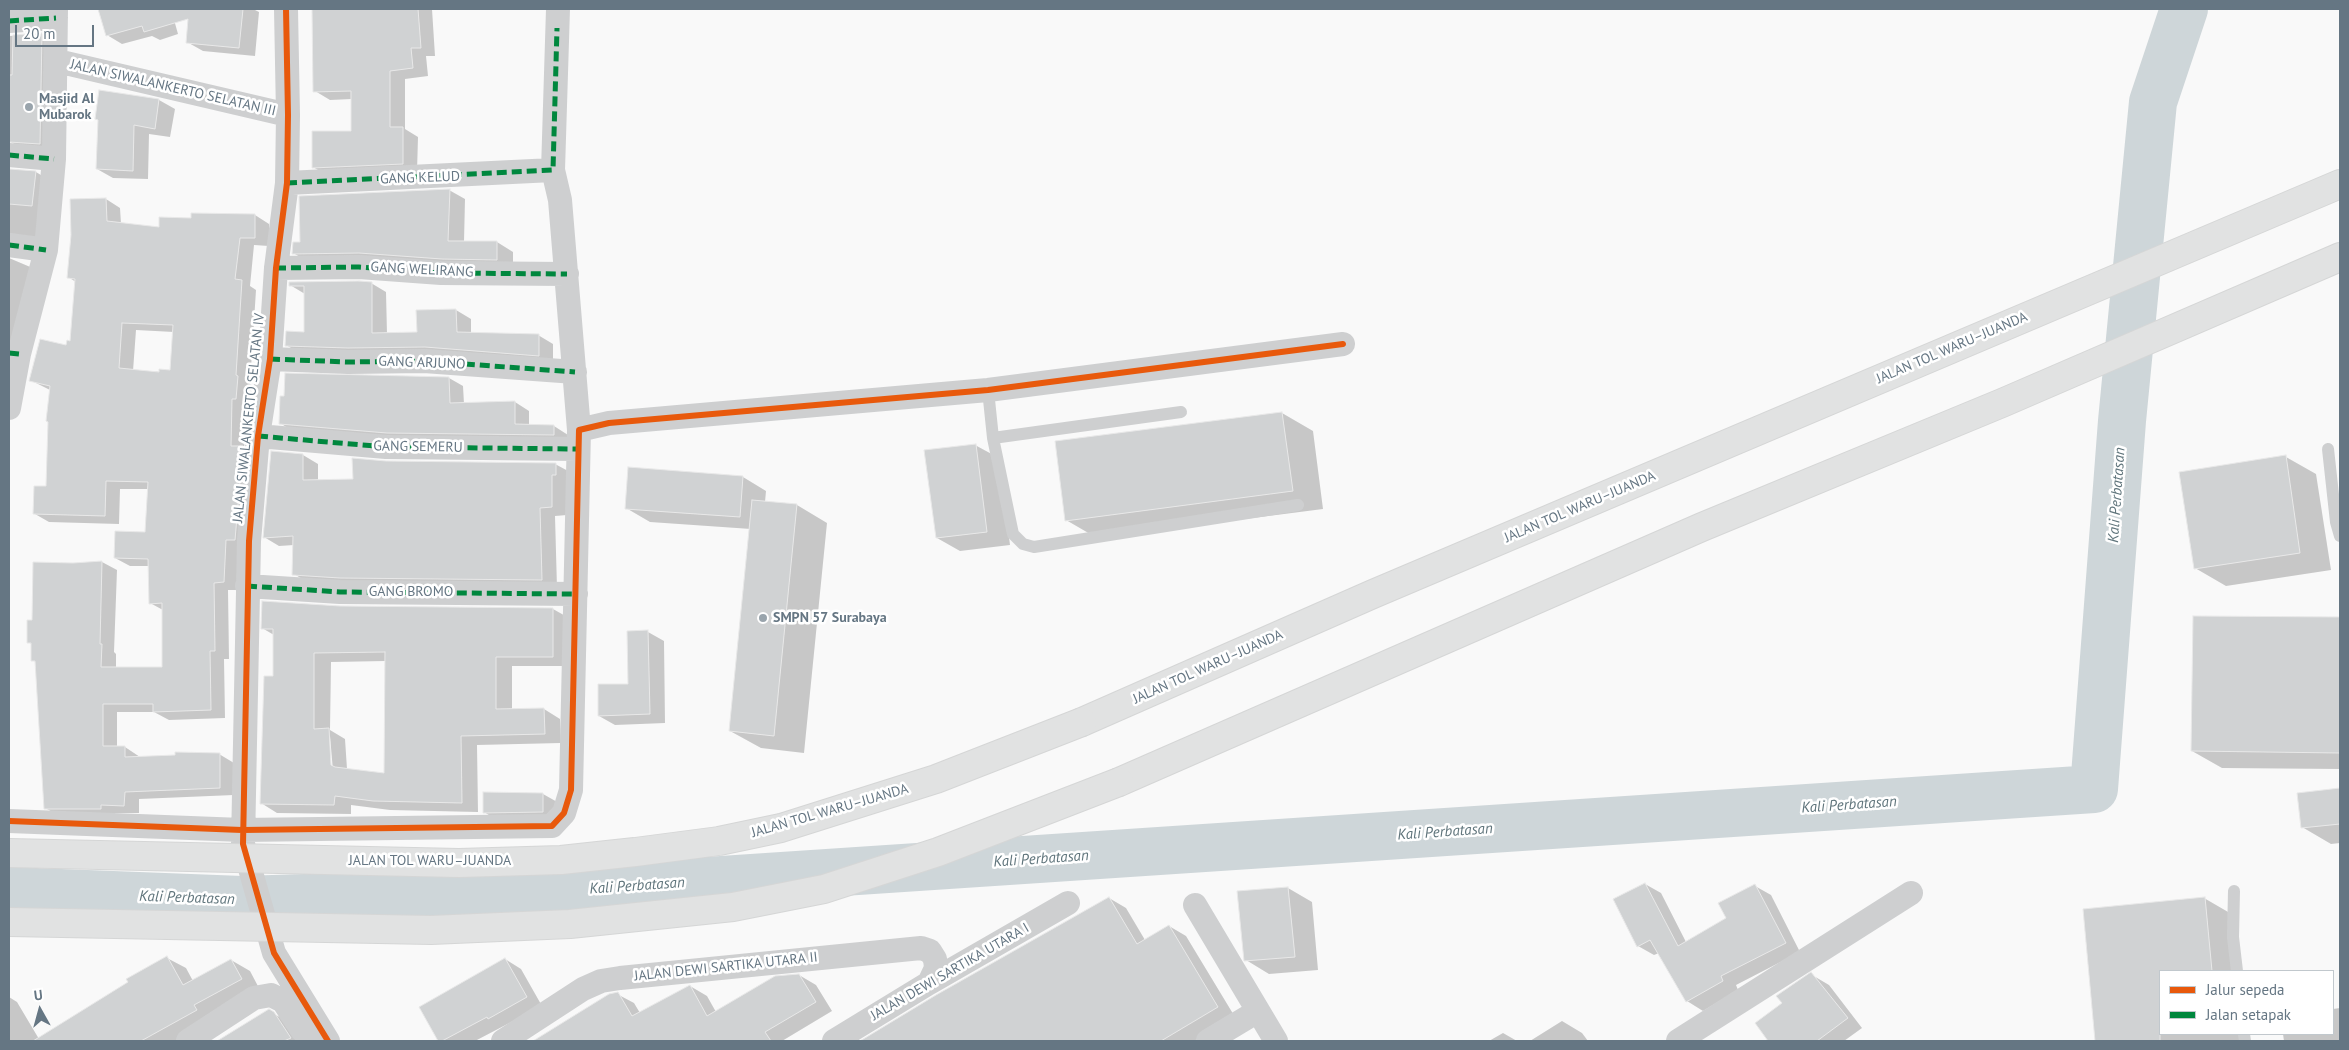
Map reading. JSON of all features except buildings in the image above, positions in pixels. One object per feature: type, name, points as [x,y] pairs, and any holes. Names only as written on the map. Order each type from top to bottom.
[{"type":"highway","name":"JALAN TOL WARU–JUANDA","points":[[9,853],[459,863],[561,860],[719,842],[790,825],[936,779],[1082,722],[1373,594],[2340,184]]},
{"type":"highway","points":[[9,922],[431,930],[570,924],[733,907],[824,888],[929,855],[1119,782],[1702,527],[2002,403],[2340,257]]},
{"type":"street","name":"JALAN SIWALANKERTO SELATAN IV","points":[[286,9],[287,183],[276,268],[270,358],[258,436],[247,586],[246,726],[242,837],[274,953],[328,1041]]},
{"type":"street","points":[[9,21],[56,13],[57,61],[54,159],[46,250],[14,353],[9,408]]},
{"type":"street","points":[[9,821],[242,837],[552,826],[564,812],[571,790],[579,440],[560,200],[553,170],[558,18]]},
{"type":"street","name":"JALAN SIWALANKERTO SELATAN III","points":[[57,61],[288,115]]},
{"type":"street","points":[[9,155],[54,159]]},
{"type":"street","name":"GANG KELUD","points":[[287,183],[553,170]]},
{"type":"street","points":[[9,245],[46,250]]},
{"type":"street","name":"GANG WELIRANG","points":[[276,268],[359,266],[441,273],[567,274]]},
{"type":"street","name":"GANG SEMERU","points":[[258,436],[386,447],[579,440],[608,423],[988,390],[1343,344]]},
{"type":"street","name":"GANG ARJUNO","points":[[270,358],[348,362],[424,361],[575,372]]},
{"type":"street","name":"GANG BROMO","points":[[247,586],[340,592],[576,594]]},
{"type":"street","points":[[1678,1041],[1911,893]]},
{"type":"street","name":"JALAN DEWI SARTIKA UTARA I","points":[[834,1041],[929,983],[1068,904]]},
{"type":"street","points":[[1195,906],[1275,1041]]},
{"type":"street","name":"JALAN DEWI SARTIKA UTARA II","points":[[503,1041],[584,989],[602,981],[620,978],[921,948],[930,951],[934,959],[936,968],[929,983]]},
{"type":"street","points":[[188,1041],[254,998],[271,995],[283,1001],[302,1030],[314,1037],[328,1041]]},
{"type":"street","points":[[1208,1041],[1258,1011]]},
{"type":"lane","points":[[988,390],[993,438],[1013,534],[1023,544],[1034,547],[1298,505]]},
{"type":"lane","points":[[993,438],[1181,412]]},
{"type":"lane","points":[[2328,449],[2336,522],[2340,536]]},
{"type":"lane","points":[[2234,891],[2233,936],[2237,970]]},
{"type":"waterway","name":"Kali Perbatasan","points":[[9,891],[242,900],[586,889],[2094,789],[2122,421],[2153,102],[2184,9]]},
{"type":"marked path","points":[[9,21],[56,18]]},
{"type":"marked path","points":[[287,183],[553,170],[557,28]]},
{"type":"marked path","points":[[9,155],[54,159]]},
{"type":"marked path","points":[[9,245],[46,250]]},
{"type":"marked path","points":[[276,268],[359,267],[441,273],[567,274]]},
{"type":"marked path","points":[[9,353],[19,354]]},
{"type":"marked path","points":[[270,359],[348,362],[424,361],[575,372]]},
{"type":"marked path","points":[[258,436],[386,447],[578,449]]},
{"type":"marked path","points":[[247,586],[340,592],[576,594]]},
{"type":"cycle path","points":[[286,9],[287,183],[276,268],[270,359],[258,436],[249,541],[243,844],[274,953],[328,1041]]},
{"type":"cycle path","points":[[9,821],[242,830],[552,826],[564,813],[571,790],[579,430],[609,423],[988,390],[1343,344]]},
{"type":"place","name":"Masjid Al Mubarok","points":[[29,107]]},
{"type":"place","name":"SMPN 57 Surabaya","points":[[763,618]]}]
